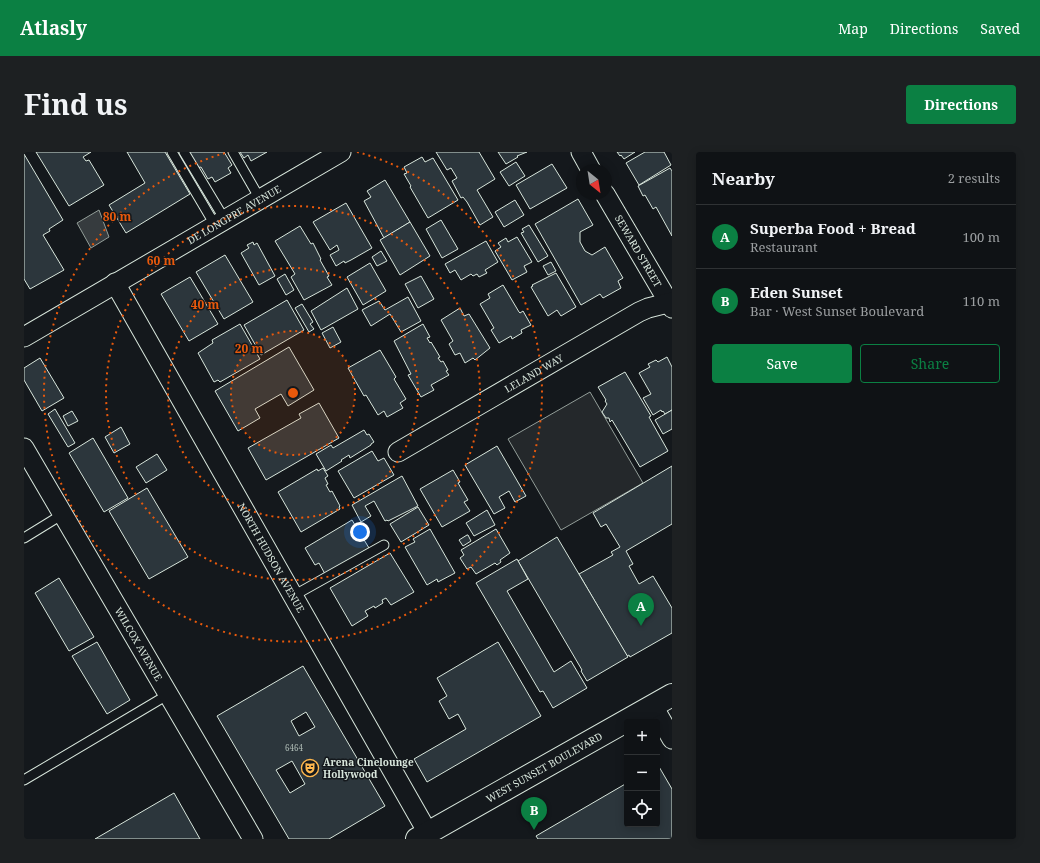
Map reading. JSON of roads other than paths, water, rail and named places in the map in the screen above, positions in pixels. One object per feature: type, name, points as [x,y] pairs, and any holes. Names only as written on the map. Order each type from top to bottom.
[{"type":"main road","name":"WEST SUNSET BOULEVARD","points":[[422,836],[672,695]]},
{"type":"street","name":"DE LONGPRE AVENUE","points":[[24,337],[341,152]]},
{"type":"street","points":[[581,152],[588,164]]},
{"type":"street","name":"SEWARD STREET","points":[[609,200],[671,304]]},
{"type":"street","name":"NORTH HUDSON AVENUE","points":[[115,283],[293,596],[422,836]]},
{"type":"street","name":"LELAND WAY","points":[[398,452],[639,312],[648,308],[671,304]]},
{"type":"street","name":"WILCOX AVENUE","points":[[24,448],[254,839]]},
{"type":"street","points":[[653,706],[672,739]]},
{"type":"lane","points":[[172,152],[220,222]]},
{"type":"lane","points":[[184,152],[220,222]]},
{"type":"lane","points":[[233,152],[260,199]]},
{"type":"lane","points":[[24,538],[63,514]]},
{"type":"lane","points":[[293,596],[384,545]]},
{"type":"lane","points":[[24,780],[169,694]]},
{"type":"place","name":"Superba Food + Bread","points":[[641,626]]},
{"type":"place","name":"Arena Cinelounge Hollywood","points":[[310,768]]},
{"type":"place","name":"Eden Sunset","points":[[534,830]]}]
